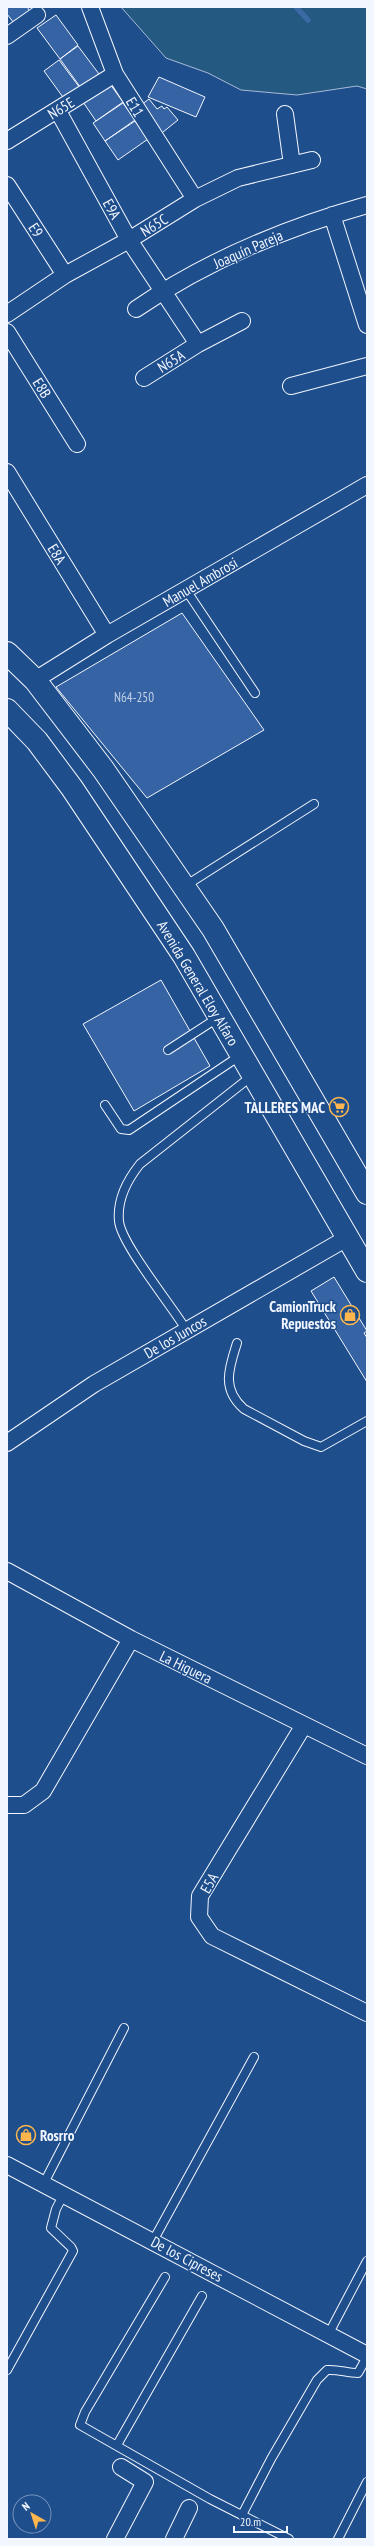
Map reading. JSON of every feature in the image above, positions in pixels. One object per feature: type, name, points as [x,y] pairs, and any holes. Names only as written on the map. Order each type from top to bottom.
[{"type":"main road","points":[[7,653],[35,680],[103,769],[185,886],[217,936],[367,1193]]},
{"type":"main road","name":"Avenida General Eloy Alfaro","points":[[7,710],[37,741],[72,788],[184,956],[367,1271]]},
{"type":"street","name":"E11","points":[[90,7],[115,74],[195,199]]},
{"type":"street","points":[[7,36],[37,15]]},
{"type":"street","name":"N65E","points":[[7,141],[58,111],[115,74]]},
{"type":"street","name":"E9A","points":[[58,111],[129,240],[198,344]]},
{"type":"street","points":[[285,114],[292,165]]},
{"type":"street","name":"N65C","points":[[7,314],[65,275],[129,240],[195,199],[238,178],[312,160]]},
{"type":"street","name":"E9","points":[[7,185],[65,275]]},
{"type":"street","name":"Joaquín Pareja","points":[[136,309],[162,291],[252,244],[332,215],[367,205]]},
{"type":"street","points":[[332,215],[367,325]]},
{"type":"street","name":"N65A","points":[[144,378],[198,344],[242,321]]},
{"type":"street","name":"E8B","points":[[7,332],[77,444]]},
{"type":"street","points":[[291,386],[367,366]]},
{"type":"street","name":"E8A","points":[[7,472],[107,635]]},
{"type":"street","name":"Manuel Ambrosi","points":[[35,680],[107,635],[367,485]]},
{"type":"street","name":"De los Juncos","points":[[7,1443],[94,1384],[347,1238]]},
{"type":"street","name":"La Higuera","points":[[7,1572],[131,1639],[367,1756]]},
{"type":"street","points":[[7,1805],[24,1805],[43,1791],[131,1639]]},
{"type":"street","name":"E5A","points":[[304,1725],[200,1896],[199,1917],[212,1936],[367,2013]]},
{"type":"street","name":"De los Cipreses","points":[[8,2168],[64,2194],[367,2356]]},
{"type":"street","points":[[115,2539],[146,2482],[121,2467]]},
{"type":"street","points":[[174,2539],[189,2508]]},
{"type":"lane","points":[[186,590],[255,693]]},
{"type":"lane","points":[[185,886],[314,804]]},
{"type":"lane","points":[[168,1050],[220,1017]]},
{"type":"lane","points":[[105,1105],[121,1129],[129,1130],[242,1055]]},
{"type":"lane","points":[[187,1331],[128,1243],[119,1221],[127,1180],[140,1164],[253,1075]]},
{"type":"lane","points":[[237,1343],[227,1372],[231,1391],[236,1402],[244,1409],[304,1441],[321,1447],[367,1421]]},
{"type":"lane","points":[[44,2184],[124,2028]]},
{"type":"lane","points":[[153,2241],[254,2057]]},
{"type":"lane","points":[[7,2370],[73,2252],[71,2247],[51,2228],[51,2222],[64,2194]]},
{"type":"lane","points":[[328,2335],[367,2261]]},
{"type":"lane","points":[[165,2277],[85,2412],[80,2425],[210,2499],[289,2539]]},
{"type":"lane","points":[[116,2445],[202,2296]]},
{"type":"lane","points":[[242,2515],[271,2459],[317,2380],[327,2370],[358,2373],[367,2356]]},
{"type":"lane","points":[[338,2539],[367,2482]]},
{"type":"shaded area","points":[[121,7],[367,7],[367,89],[357,86],[297,95],[241,90],[208,73],[166,58]]},
{"type":"building","points":[[7,7],[27,7],[33,15],[17,27],[7,14]]},
{"type":"building","points":[[56,15],[78,45],[60,59],[37,28]]},
{"type":"building","points":[[78,46],[99,74],[81,88],[60,59]]},
{"type":"building","points":[[59,60],[80,88],[65,100],[44,71]]},
{"type":"building","points":[[159,77],[205,97],[196,117],[148,97]]},
{"type":"building","points":[[110,84],[123,102],[96,121],[83,102]]},
{"type":"building","points":[[149,99],[157,109],[162,106],[164,109],[167,107],[178,120],[158,136],[137,108]]},
{"type":"building","points":[[123,103],[135,120],[105,141],[93,123]]},
{"type":"building","points":[[135,121],[148,139],[118,160],[105,141]]},
{"type":"building","points":[[182,613],[264,730],[147,798],[56,687]]},
{"type":"building","points":[[161,980],[210,1066],[134,1111],[83,1024]]},
{"type":"building","points":[[334,1277],[367,1331],[364,1333],[367,1338],[367,1382],[311,1291]]},
{"type":"waterway","points":[[296,7],[308,20]]},
{"type":"place","name":"TALLERES MAC","points":[[339,1107]]},
{"type":"place","name":"CamionTruck Repuestos","points":[[350,1315]]},
{"type":"place","name":"Rosrro","points":[[26,2135]]}]
